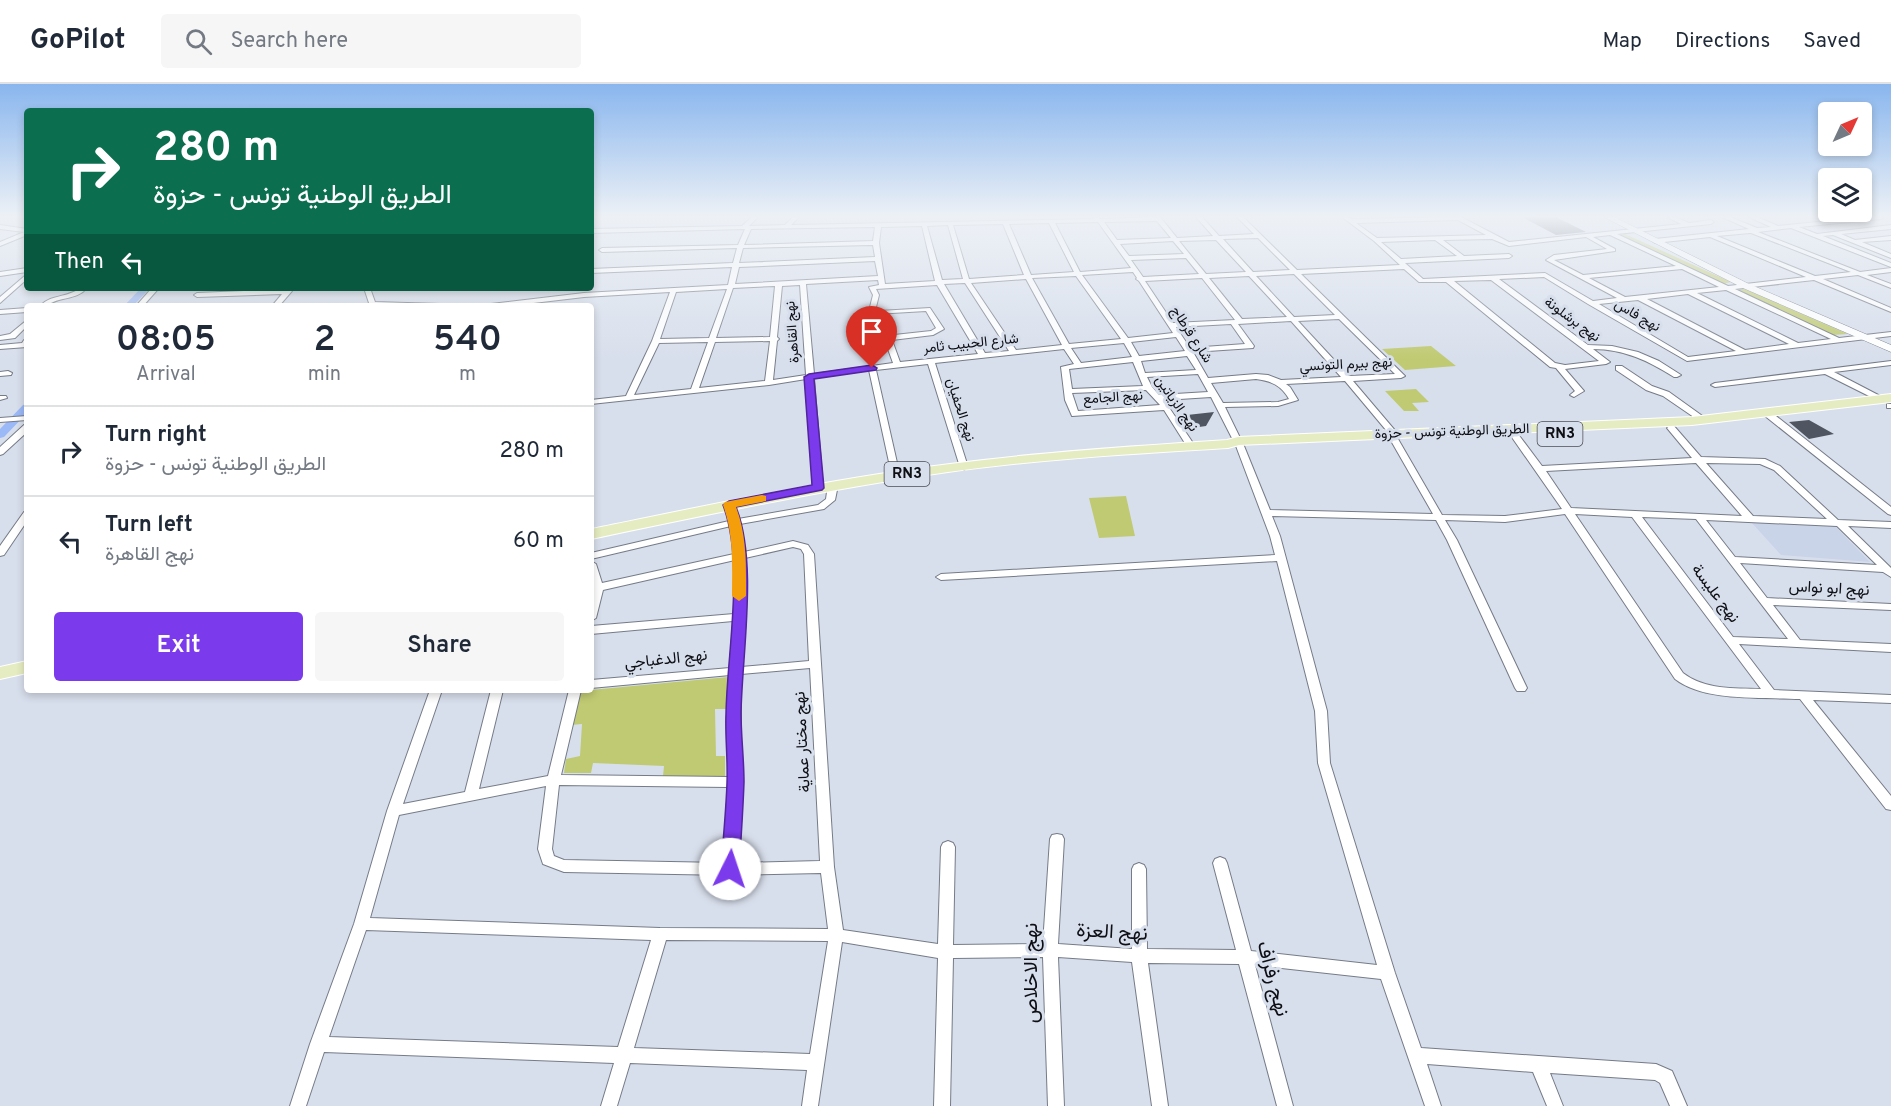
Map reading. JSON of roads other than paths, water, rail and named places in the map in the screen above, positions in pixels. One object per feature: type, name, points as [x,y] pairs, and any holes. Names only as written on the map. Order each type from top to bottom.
[{"type":"main road","points":[[1702,265],[1891,349]]},
{"type":"main road","name":"الطريق الوطنية تونس - حزوة","points":[[1394,436],[1515,436],[1671,428],[1889,403]]},
{"type":"main road","name":"الطريق الوطنية تونس - حزوة","points":[[594,533],[833,485],[1059,455],[1772,416]]},
{"type":"main road","points":[[0,673],[24,668]]},
{"type":"street","points":[[694,392],[731,286],[735,265]]},
{"type":"street","points":[[594,271],[742,265]]},
{"type":"street","points":[[879,265],[879,283]]},
{"type":"street","points":[[935,265],[939,282],[983,356]]},
{"type":"street","points":[[962,265],[966,280],[1014,353]]},
{"type":"street","points":[[1023,265],[1066,348],[1078,365],[1250,346],[1236,321],[1195,265]]},
{"type":"street","name":"نهج الزياتين","points":[[1072,265],[1124,341],[1132,349],[1148,388],[1166,407],[1191,446]]},
{"type":"street","name":"شارع قرطاج","points":[[1130,265],[1189,352],[1220,405],[1266,513],[1281,558],[1322,711],[1324,763],[1387,973],[1418,1056],[1433,1106]]},
{"type":"street","points":[[1242,265],[1347,379],[1394,436],[1440,517],[1521,688]]},
{"type":"street","name":"نهج بيرم التونسي","points":[[1206,381],[1265,377],[1282,382],[1401,376],[1286,265]]},
{"type":"street","points":[[1404,265],[1421,281],[1493,278]]},
{"type":"street","points":[[1558,265],[1624,299]]},
{"type":"street","points":[[1675,265],[1838,340]]},
{"type":"street","points":[[1781,265],[1891,310]]},
{"type":"street","points":[[1838,265],[1891,286]]},
{"type":"street","points":[[1139,279],[1407,267]]},
{"type":"street","points":[[1582,278],[1682,268]]},
{"type":"street","points":[[0,274],[24,270]]},
{"type":"street","points":[[514,303],[584,294],[779,283],[939,282],[1133,270]]},
{"type":"street","points":[[1590,303],[1891,270]]},
{"type":"street","name":"نهج فاس","points":[[1493,278],[1545,275],[1687,358],[1744,352]]},
{"type":"street","name":"نهج برشلونة","points":[[1493,278],[1606,363],[1559,367]]},
{"type":"street","points":[[1448,280],[1546,360],[1559,367],[1578,386],[1580,391],[1574,394]]},
{"type":"street","name":"نهج القاهرة","points":[[803,282],[818,488]]},
{"type":"street","points":[[0,301],[23,283]]},
{"type":"street","points":[[769,383],[779,283]]},
{"type":"street","points":[[879,283],[872,288],[876,295],[873,303],[877,313],[928,309],[940,329],[933,333],[888,338],[898,366]]},
{"type":"street","points":[[628,399],[656,341],[674,289]]},
{"type":"street","points":[[46,303],[51,298],[75,295],[80,291]]},
{"type":"street","points":[[142,303],[153,291]]},
{"type":"street","points":[[197,295],[271,291]]},
{"type":"street","points":[[278,303],[289,291]]},
{"type":"street","points":[[1689,292],[1796,345]]},
{"type":"street","points":[[1640,298],[1744,352],[1891,334]]},
{"type":"street","points":[[0,312],[24,310]]},
{"type":"street","points":[[1170,325],[1340,317]]},
{"type":"street","points":[[0,338],[12,336],[24,325]]},
{"type":"street","name":"شارع الحبيب ثامر","points":[[594,402],[769,383],[872,368],[1176,335]]},
{"type":"street","points":[[656,341],[775,339]]},
{"type":"street","points":[[0,347],[24,344]]},
{"type":"street","points":[[1588,348],[1607,346],[1631,351],[1655,360],[1677,375]]},
{"type":"street","name":"نهج الحفيان","points":[[931,362],[964,467]]},
{"type":"street","points":[[1714,384],[1891,363]]},
{"type":"street","name":"نهج الجامع","points":[[1078,365],[1065,367],[1069,400],[1076,414],[1166,407]]},
{"type":"street","points":[[872,368],[896,476]]},
{"type":"street","points":[[1619,368],[1649,388],[1666,394],[1704,420]]},
{"type":"street","points":[[1826,371],[1889,403]]},
{"type":"street","points":[[1142,375],[1200,372]]},
{"type":"street","points":[[1220,405],[1291,402],[1294,400],[1293,396],[1282,382]]},
{"type":"street","points":[[1069,391],[1148,388]]},
{"type":"street","points":[[1156,398],[1213,394]]},
{"type":"street","points":[[1772,416],[1891,512]]},
{"type":"street","points":[[0,420],[24,418]]},
{"type":"street","points":[[1671,428],[1696,460],[1750,519]]},
{"type":"street","points":[[0,452],[24,431]]},
{"type":"street","points":[[1515,436],[1540,469],[1679,676],[1688,684],[1701,688],[1891,699]]},
{"type":"street","points":[[1540,469],[1696,460],[1766,463],[1794,482],[1888,571]]},
{"type":"street","points":[[594,555],[736,522],[821,507],[830,500],[833,485]]},
{"type":"street","points":[[729,505],[736,522],[739,554],[739,617],[735,670],[735,782],[730,869]]},
{"type":"street","points":[[1266,513],[1505,519],[1567,511],[1891,525]]},
{"type":"street","name":"نهج عليسة","points":[[1635,514],[1770,693]]},
{"type":"street","points":[[1699,517],[1797,643]]},
{"type":"street","points":[[0,553],[24,518]]},
{"type":"street","name":"نهج مختار عماية","points":[[739,554],[793,544],[805,547],[809,554],[827,867],[836,935],[810,1106]]},
{"type":"street","points":[[595,588],[739,554]]},
{"type":"street","points":[[941,577],[1281,558]]},
{"type":"street","points":[[1732,560],[1888,571]]},
{"type":"street","name":"نهج ابو نواس","points":[[1765,601],[1891,607]]},
{"type":"street","points":[[594,630],[739,617]]},
{"type":"street","points":[[1730,640],[1891,648]]},
{"type":"street","name":"نهج الدغباجي","points":[[594,684],[815,664]]},
{"type":"street","points":[[298,1106],[362,924],[394,811],[435,693]]},
{"type":"street","points":[[471,795],[496,693]]},
{"type":"street","points":[[574,693],[553,780],[545,849],[548,860],[564,866],[730,869],[827,867]]},
{"type":"street","points":[[1803,695],[1891,805]]},
{"type":"street","points":[[394,811],[553,780],[735,782]]},
{"type":"street","name":"نهج الاخلاص","points":[[1056,1106],[1050,951],[1057,839]]},
{"type":"street","points":[[942,1106],[948,847]]},
{"type":"street","name":"نهج رفراف","points":[[1220,863],[1285,1106]]},
{"type":"street","points":[[1139,868],[1139,957],[1160,1106]]},
{"type":"street","name":"نهج العزة","points":[[362,924],[660,934],[836,935],[945,952],[1050,951],[1139,957],[1244,957],[1387,973]]},
{"type":"street","points":[[609,1106],[660,934]]},
{"type":"street","points":[[318,1044],[816,1062]]},
{"type":"street","points":[[1418,1056],[1656,1072],[1666,1077],[1679,1106]]},
{"type":"street","points":[[1538,1063],[1555,1106]]},
{"type":"waterway","points":[[131,303],[143,291]]},
{"type":"waterway","points":[[0,435],[24,410]]}]
